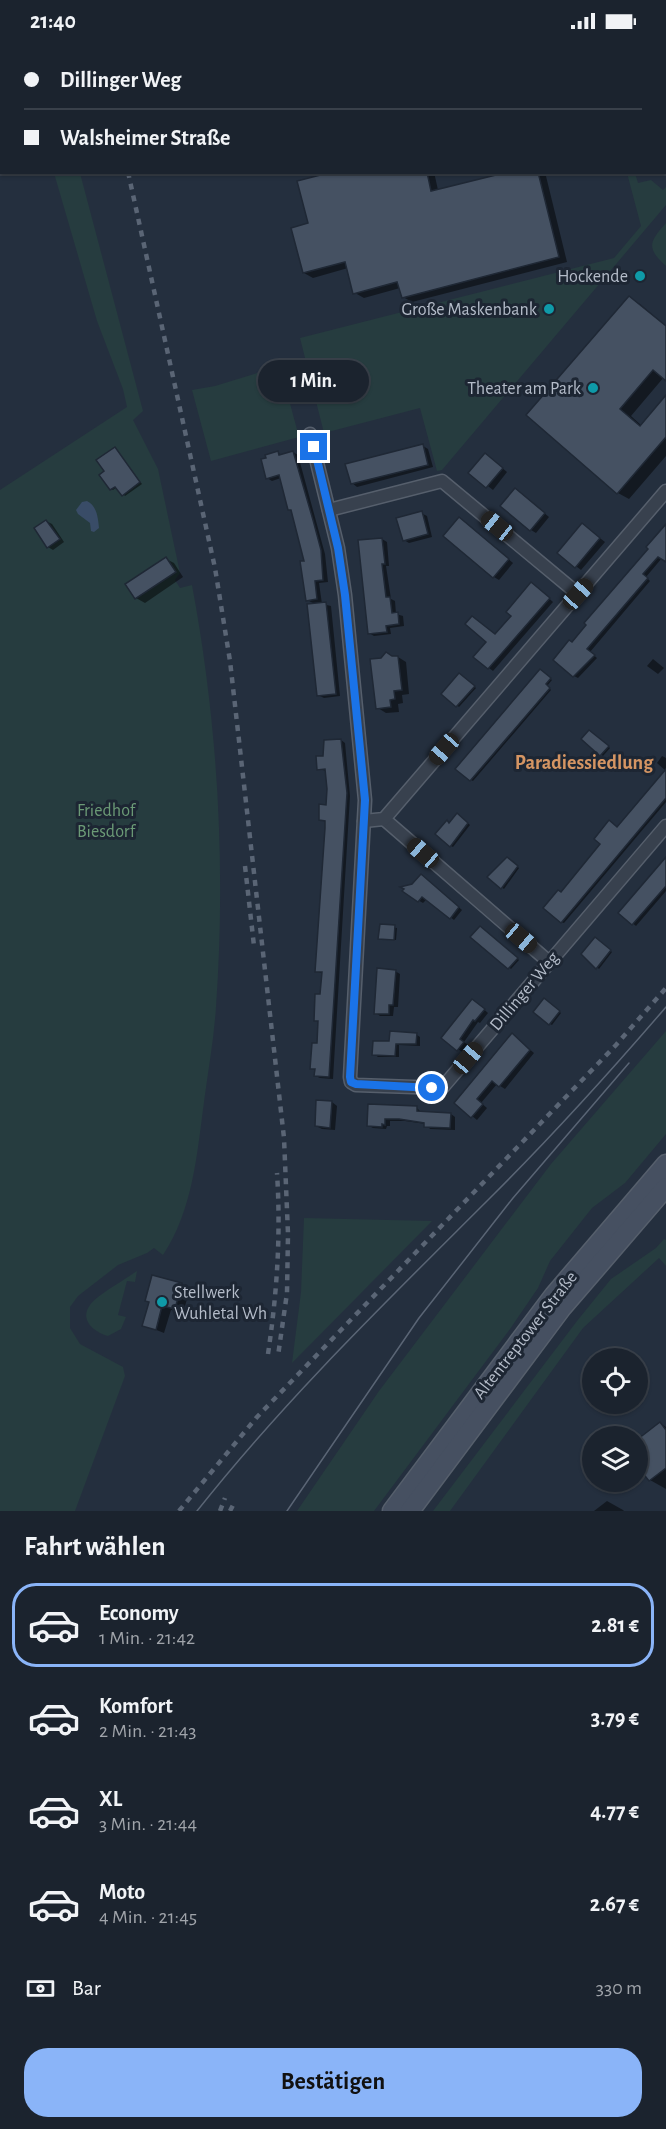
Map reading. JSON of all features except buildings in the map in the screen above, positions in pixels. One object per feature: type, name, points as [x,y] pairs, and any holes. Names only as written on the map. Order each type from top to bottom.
[{"type":"main road","name":"Altentreptower Straße","points":[[392,1511],[554,1295],[666,1164]]},
{"type":"main road","name":"Altentreptower Straße","points":[[410,1511],[561,1309],[666,1186]]},
{"type":"street","points":[[310,434],[338,548],[345,595],[365,800],[364,821],[384,819],[666,491]]},
{"type":"street","points":[[329,510],[442,481],[578,594]]},
{"type":"street","points":[[384,819],[549,962]]},
{"type":"street","name":"Dillinger Weg","points":[[364,821],[351,1082],[442,1088],[666,826]]},
{"type":"green space","name":"Friedhof Biesdorf","points":[[54,174],[80,174],[143,411],[133,420],[158,469],[180,573],[175,580],[180,588],[192,585],[208,690],[218,795],[220,901],[216,1007],[192,1181],[173,1238],[163,1255],[154,1248],[118,1265],[78,1296],[70,1307],[70,1328],[80,1344],[123,1367],[125,1376],[75,1511],[0,1511],[0,490],[127,407],[123,389],[97,321]]},
{"type":"green space","points":[[627,174],[635,174],[638,183],[651,180],[663,190],[666,187],[666,205],[442,470],[437,471],[420,408],[324,433],[300,338],[614,258],[641,226]]},
{"type":"green space","points":[[666,223],[666,266],[655,254],[652,245],[656,235]]},
{"type":"green space","points":[[280,366],[299,437],[211,461],[192,390],[215,386]]},
{"type":"green space","points":[[666,1031],[666,1134],[625,1183],[592,1208],[550,1261],[538,1288],[510,1329],[374,1511],[297,1511],[379,1391],[551,1164]]},
{"type":"green space","points":[[304,1218],[432,1221],[292,1363],[301,1292]]},
{"type":"green space","points":[[664,1239],[666,1240],[666,1266],[659,1258],[583,1328],[450,1511],[433,1511],[611,1279],[656,1248]]},
{"type":"green space","points":[[137,1271],[135,1282],[127,1281],[118,1315],[126,1317],[121,1329],[108,1336],[98,1332],[87,1320],[87,1310],[90,1305]]},
{"type":"water","points":[[87,501],[95,509],[97,516],[99,528],[94,532],[91,531],[90,523],[76,510],[82,502]]},
{"type":"tram line","points":[[197,1511],[304,1387],[538,1148],[666,1007]]},
{"type":"tram line","points":[[287,1511],[419,1318],[513,1198],[629,1063]]},
{"type":"railway","points":[[128,174],[215,568],[230,661],[284,1138],[288,1234],[287,1293],[278,1356]]},
{"type":"railway","points":[[245,866],[254,946]]},
{"type":"railway","points":[[179,1511],[257,1417],[616,1045],[666,988]]},
{"type":"railway","points":[[268,1354],[277,1264],[279,1219],[277,1173]]},
{"type":"railway","points":[[220,1511],[225,1498]]},
{"type":"railway","points":[[230,1511],[235,1501]]},
{"type":"place","name":"Hockende","points":[[640,276]]},
{"type":"place","name":"Große Maskenbank","points":[[549,309]]},
{"type":"place","name":"Theater am Park","points":[[593,388]]},
{"type":"place","name":"Stellwerk Wuhletal Wh","points":[[162,1302]]},
{"type":"district","name":"Paradiessiedlung","points":[[584,762]]},
{"type":"route","points":[[314,447],[338,548],[345,595],[365,800],[350,1077],[351,1082],[356,1084],[432,1088]]}]
